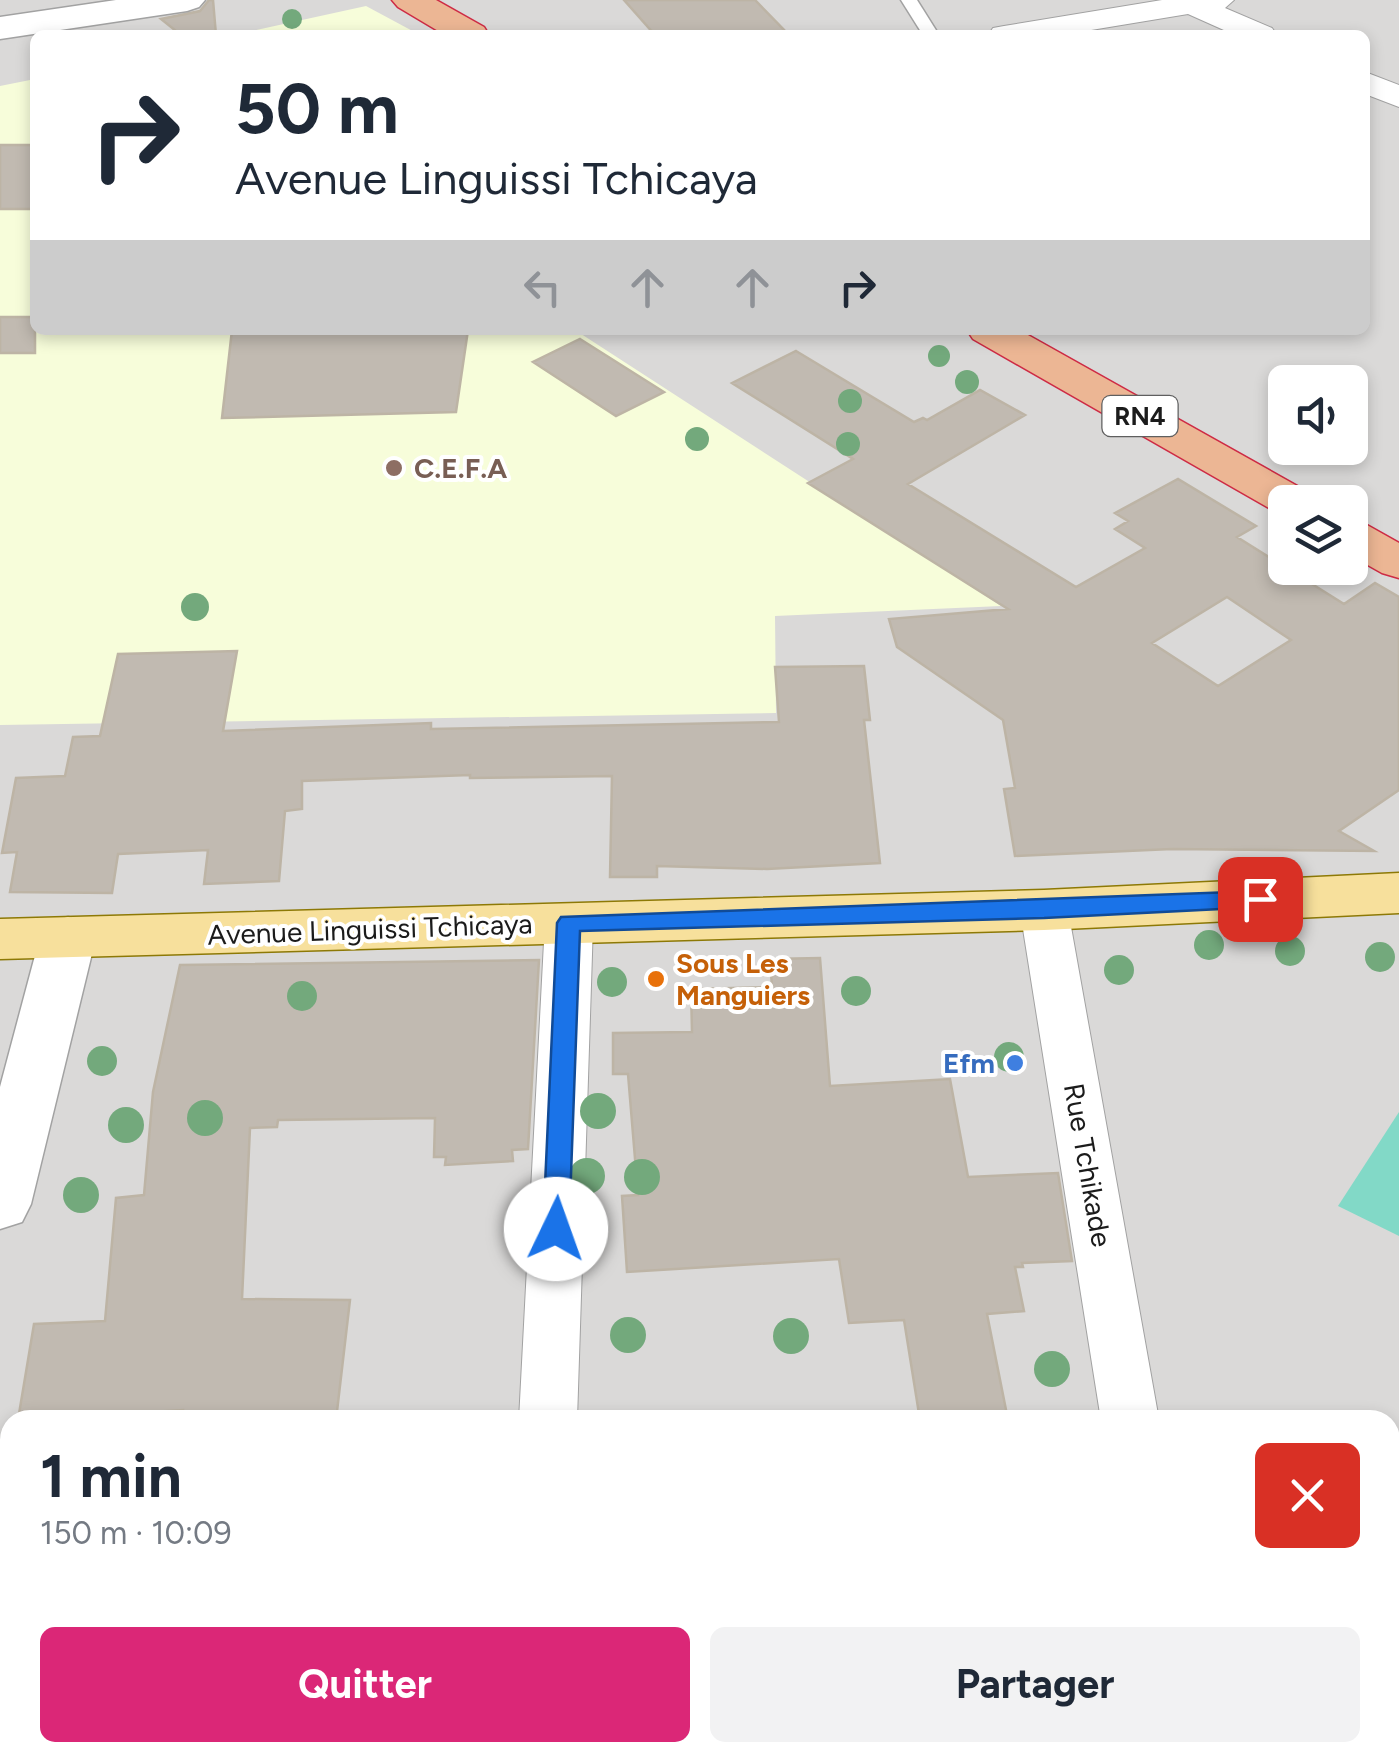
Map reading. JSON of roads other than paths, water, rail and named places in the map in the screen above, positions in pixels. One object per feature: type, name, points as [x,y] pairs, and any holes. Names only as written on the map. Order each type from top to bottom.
[{"type":"highway","points":[[410,0],[462,30]]},
{"type":"highway","name":"RN4","points":[[997,335],[1268,488]]},
{"type":"highway","points":[[1368,546],[1399,563]]},
{"type":"main road","name":"Avenue Linguissi Tchicaya","points":[[0,939],[1044,910],[1399,892]]},
{"type":"street","points":[[0,28],[187,0]]},
{"type":"street","points":[[1035,30],[1206,2],[1253,30]]},
{"type":"street","points":[[1370,84],[1399,97]]},
{"type":"street","name":"Rue Tchikade","points":[[1044,910],[1128,1410]]},
{"type":"street","points":[[548,1410],[569,923]]},
{"type":"street","points":[[0,1204],[68,937]]},
{"type":"lane","points":[[909,0],[927,30]]},
{"type":"place","name":"C.E.F.A","points":[[394,468]]},
{"type":"place","name":"Sous Les Manguiers","points":[[656,979]]},
{"type":"place","name":"Efm","points":[[1015,1063]]}]
